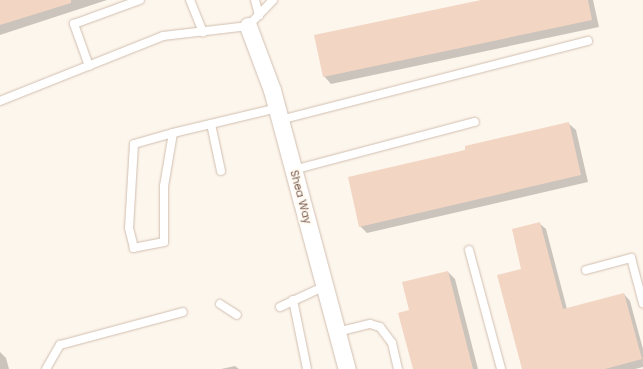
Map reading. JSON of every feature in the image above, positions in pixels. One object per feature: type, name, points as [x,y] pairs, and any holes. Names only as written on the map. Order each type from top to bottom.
[{"type":"street","name":"Shea Way","points":[[254,20],[347,369]]},
{"type":"lane","points":[[89,66],[74,24],[140,0]]},
{"type":"lane","points":[[190,0],[203,32]]},
{"type":"lane","points":[[254,20],[255,0]]},
{"type":"lane","points":[[0,101],[164,36],[203,32],[254,20],[273,0]]},
{"type":"lane","points":[[173,132],[164,186],[164,242],[134,248],[129,228],[134,144],[173,132],[211,124],[278,114],[588,41]]},
{"type":"lane","points":[[294,170],[475,122]]},
{"type":"lane","points":[[211,124],[221,171]]},
{"type":"lane","points":[[470,250],[501,369]]},
{"type":"lane","points":[[586,270],[631,258],[643,303]]},
{"type":"lane","points":[[280,307],[325,286]]},
{"type":"lane","points":[[293,300],[307,369]]},
{"type":"lane","points":[[220,304],[237,315]]},
{"type":"lane","points":[[46,369],[60,345],[183,312]]},
{"type":"lane","points":[[337,332],[370,324],[380,327],[392,343],[398,369]]},
{"type":"building","points":[[0,0],[71,0],[71,3],[0,25]]},
{"type":"building","points":[[481,0],[588,0],[592,20],[323,77],[314,35]]},
{"type":"building","points":[[569,122],[581,175],[359,227],[348,177],[465,150],[465,146]]},
{"type":"building","points":[[540,222],[563,309],[624,293],[642,359],[605,369],[522,369],[497,275],[521,269],[512,229]]},
{"type":"building","points":[[448,271],[473,369],[413,369],[398,313],[409,310],[402,282]]}]
